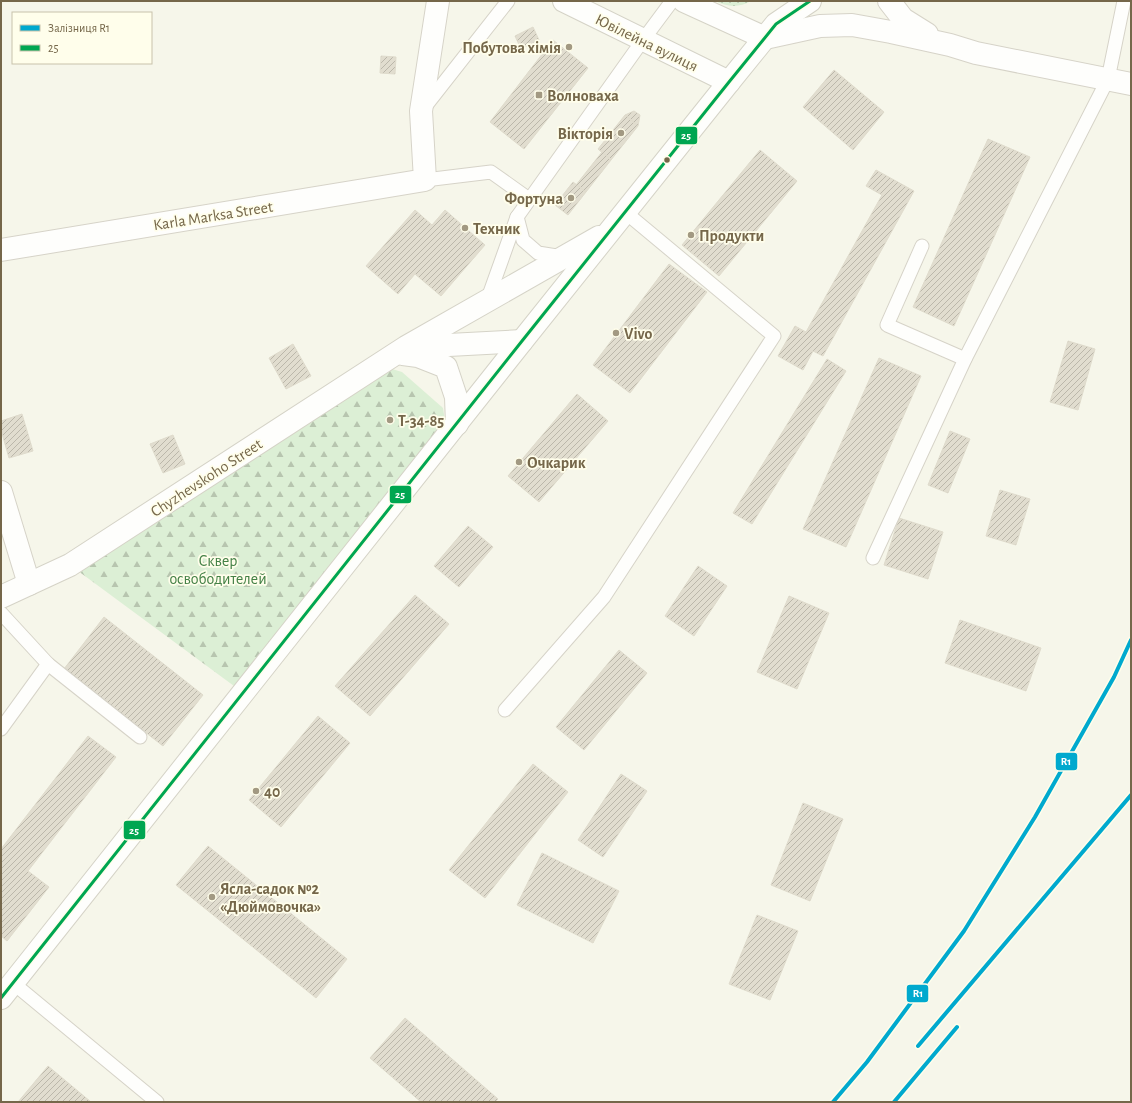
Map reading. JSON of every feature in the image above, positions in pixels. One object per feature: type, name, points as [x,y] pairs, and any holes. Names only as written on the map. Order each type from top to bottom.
[{"type":"street","points":[[425,180],[421,112],[438,1]]},
{"type":"street","name":"Ювілейна вулиця","points":[[564,1],[729,82]]},
{"type":"street","points":[[684,1],[771,31],[820,26],[852,25],[950,45],[976,53],[1131,84]]},
{"type":"street","points":[[771,31],[784,1]]},
{"type":"street","points":[[7,990],[729,82],[771,31],[810,1]]},
{"type":"street","points":[[888,1],[903,19],[923,32],[950,45]]},
{"type":"street","name":"Karla Marksa Street","points":[[1,250],[425,180]]},
{"type":"street","name":"Chyzhevskoho Street","points":[[1,597],[70,565],[401,350],[609,232]]},
{"type":"street","points":[[401,350],[522,341]]},
{"type":"street","points":[[401,350],[446,367],[456,397],[457,424]]},
{"type":"street","points":[[1,492],[29,584]]},
{"type":"lane","points":[[421,112],[508,1]]},
{"type":"lane","points":[[486,301],[517,217],[672,1]]},
{"type":"lane","points":[[873,558],[965,359],[1108,79],[1124,1]]},
{"type":"lane","points":[[425,180],[491,172],[529,199]]},
{"type":"lane","points":[[505,710],[604,597],[774,336],[625,212]]},
{"type":"lane","points":[[517,217],[523,240],[528,245],[538,253],[565,257]]},
{"type":"lane","points":[[922,246],[887,325],[965,359]]},
{"type":"lane","points":[[1,613],[48,664],[140,737]]},
{"type":"lane","points":[[1,729],[48,664]]},
{"type":"lane","points":[[7,990],[157,1102]]},
{"type":"green space","points":[[715,1],[751,1],[742,5],[733,6],[724,5]]},
{"type":"green space","name":"Сквер освободителей","points":[[392,369],[402,372],[443,408],[445,421],[234,686],[70,565],[363,375]]},
{"type":"building","points":[[533,27],[539,40],[521,49],[515,36]]},
{"type":"building","name":"Волноваха","points":[[553,40],[588,68],[524,149],[490,122]]},
{"type":"building","points":[[381,56],[396,57],[395,74],[380,73]]},
{"type":"building","points":[[834,70],[884,112],[853,150],[803,107]]},
{"type":"building","points":[[634,111],[640,115],[638,126],[625,115]]},
{"type":"building","name":"Вікторія","points":[[625,115],[638,126],[611,160],[598,149]]},
{"type":"building","points":[[988,139],[1030,157],[954,326],[913,307]]},
{"type":"building","points":[[760,150],[797,181],[719,276],[682,245]]},
{"type":"building","points":[[602,152],[611,160],[586,192],[576,185]]},
{"type":"building","points":[[876,170],[914,191],[823,356],[813,351],[803,370],[778,356],[795,326],[806,332],[882,195],[866,186]]},
{"type":"building","name":"Фортуна","points":[[573,182],[586,192],[568,215],[555,205]]},
{"type":"building","points":[[415,210],[432,225],[445,210],[485,245],[441,296],[415,274],[398,294],[366,266]]},
{"type":"building","points":[[669,264],[707,292],[630,393],[593,365]]},
{"type":"building","points":[[1068,341],[1095,349],[1078,410],[1050,402]]},
{"type":"building","points":[[293,344],[311,376],[286,389],[269,358]]},
{"type":"building","points":[[879,358],[921,376],[846,547],[803,529]]},
{"type":"building","points":[[827,359],[846,371],[752,524],[733,513]]},
{"type":"building","points":[[577,394],[608,421],[539,502],[508,476]]},
{"type":"building","points":[[22,414],[33,451],[9,458],[1,430],[1,421]]},
{"type":"building","points":[[950,431],[970,439],[948,493],[928,485]]},
{"type":"building","points":[[173,435],[185,464],[163,473],[150,444]]},
{"type":"building","points":[[1000,490],[1030,499],[1016,545],[986,536]]},
{"type":"building","points":[[899,518],[943,532],[928,579],[884,565]]},
{"type":"building","points":[[468,526],[493,547],[459,587],[434,566]]},
{"type":"building","points":[[698,566],[727,586],[694,636],[665,616]]},
{"type":"building","points":[[415,595],[449,624],[370,716],[335,686]]},
{"type":"building","points":[[789,596],[829,613],[797,689],[757,672]]},
{"type":"building","points":[[104,617],[203,695],[163,746],[64,669]]},
{"type":"building","points":[[960,620],[1041,648],[1026,691],[945,663]]},
{"type":"building","points":[[619,650],[647,673],[584,750],[556,727]]},
{"type":"building","points":[[318,716],[350,743],[281,827],[249,800]]},
{"type":"building","points":[[88,736],[116,757],[28,871],[49,887],[7,941],[1,936],[1,849]]},
{"type":"building","points":[[533,764],[568,792],[485,898],[449,870]]},
{"type":"building","points":[[621,774],[647,791],[603,857],[578,840]]},
{"type":"building","points":[[803,803],[843,819],[810,901],[771,885]]},
{"type":"building","points":[[208,846],[347,959],[316,998],[176,885]]},
{"type":"building","points":[[542,853],[619,891],[593,943],[517,905]]},
{"type":"building","points":[[757,915],[798,931],[770,1000],[729,984]]},
{"type":"building","points":[[405,1018],[498,1099],[495,1102],[421,1102],[370,1058]]},
{"type":"building","points":[[48,1066],[91,1102],[18,1102]]},
{"type":"rail line","name":"R1","points":[[833,1102],[867,1062],[964,931],[1035,817],[1114,677],[1131,640]]},
{"type":"rail line","name":"R1","points":[[918,1046],[1131,795]]},
{"type":"rail line","name":"R1","points":[[894,1102],[957,1027]]},
{"type":"transit line","name":"25","points":[[1,998],[522,341],[776,24],[810,1]]},
{"type":"place","name":"Побутова хімія","points":[[569,47]]},
{"type":"place","name":"Волноваха","points":[[539,95]]},
{"type":"place","name":"Вікторія","points":[[621,133]]},
{"type":"place","name":"Фортуна","points":[[571,198]]},
{"type":"place","name":"Техник","points":[[465,228]]},
{"type":"place","name":"Продукти","points":[[691,235]]},
{"type":"place","name":"Vivo","points":[[616,333]]},
{"type":"place","name":"Т-34-85","points":[[390,420]]},
{"type":"place","name":"Очкарик","points":[[519,462]]},
{"type":"place","name":"40","points":[[256,791]]},
{"type":"place","name":"Ясла-садок №2 «Дюймовочка»","points":[[212,897]]}]
